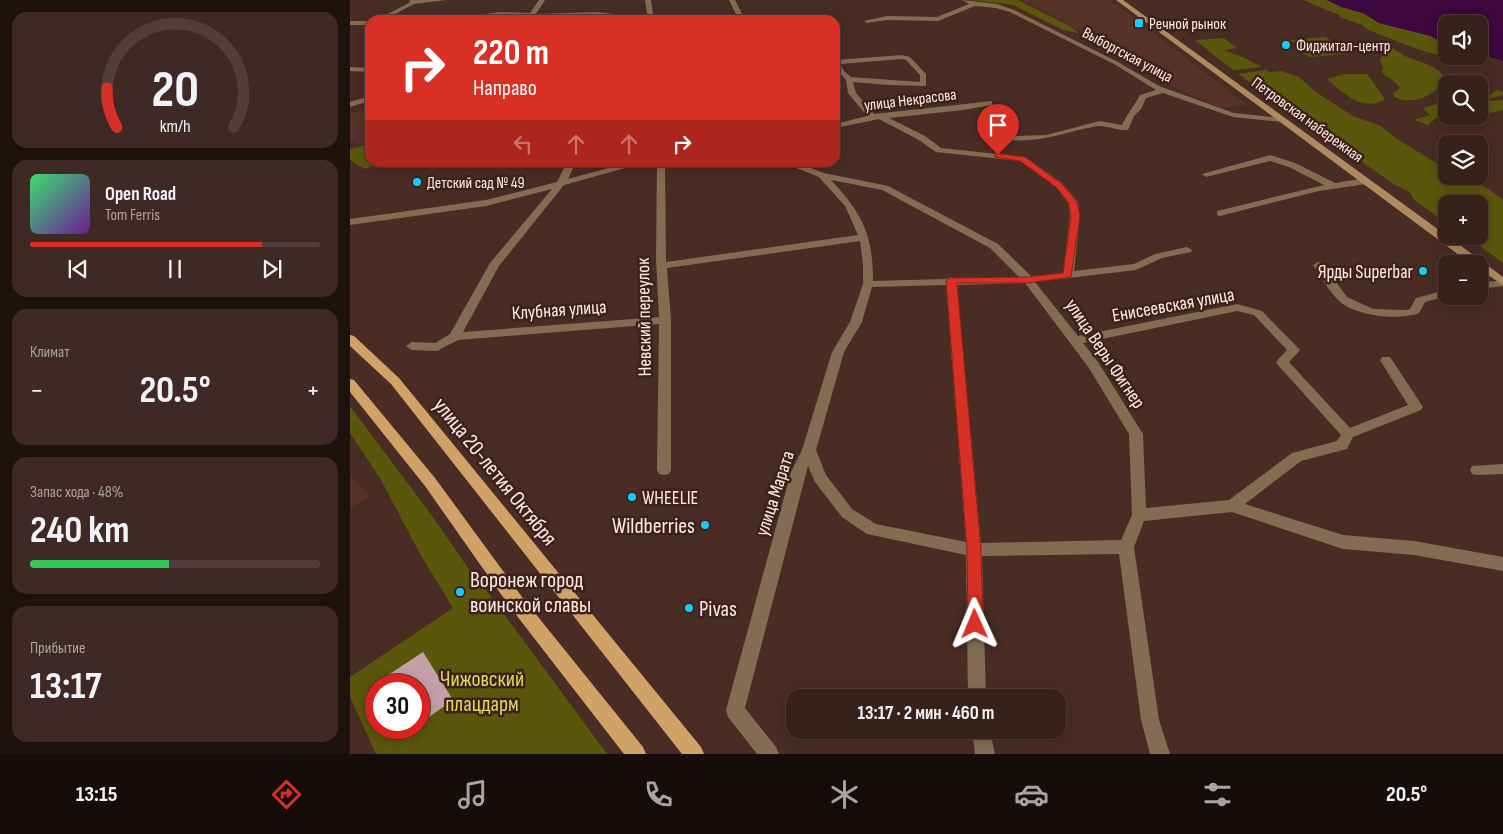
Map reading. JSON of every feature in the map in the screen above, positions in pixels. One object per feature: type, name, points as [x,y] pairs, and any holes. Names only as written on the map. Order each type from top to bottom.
[{"type":"main road","name":"Петровская набережная","points":[[1119,0],[1466,255]]},
{"type":"main road","name":"Петровская набережная","points":[[1488,271],[1503,282]]},
{"type":"main road","name":"улица 20-летия Октября","points":[[350,340],[394,381],[694,754]]},
{"type":"main road","points":[[350,383],[430,482],[516,602],[636,754]]},
{"type":"street","points":[[388,15],[413,1],[443,0]]},
{"type":"street","points":[[532,15],[542,0]]},
{"type":"street","points":[[648,0],[650,15]]},
{"type":"street","points":[[732,0],[740,15]]},
{"type":"street","name":"Выборгская улица","points":[[965,0],[974,4],[997,6],[1012,11],[1116,63],[1156,88],[1233,115],[1282,120]]},
{"type":"street","points":[[867,22],[887,18],[938,19],[974,4]]},
{"type":"street","points":[[490,15],[507,15]]},
{"type":"street","points":[[581,15],[606,15]]},
{"type":"street","points":[[350,23],[365,23]]},
{"type":"street","points":[[840,62],[902,57],[908,58],[924,75],[923,84],[889,83],[849,78],[840,72]]},
{"type":"street","points":[[350,70],[365,70]]},
{"type":"street","points":[[849,78],[852,93],[876,116],[922,138],[939,150],[1022,159],[1059,185],[1073,202],[1075,216],[1068,275]]},
{"type":"street","points":[[999,136],[1015,138],[1046,136],[1100,123],[1112,127],[1126,128],[1130,115],[1138,107],[1143,97],[1164,90]]},
{"type":"street","points":[[350,105],[365,100]]},
{"type":"street","name":"улица Некрасова","points":[[840,125],[876,116],[963,108],[989,103]]},
{"type":"street","points":[[1206,174],[1270,158],[1292,165],[1334,186]]},
{"type":"street","points":[[455,336],[494,265],[561,183],[569,167]]},
{"type":"street","points":[[350,222],[486,203],[624,167]]},
{"type":"street","name":"Невский переулок","points":[[661,167],[662,266],[665,320],[664,470]]},
{"type":"street","name":"улица Веры Фигнер","points":[[799,167],[822,175],[885,188],[994,246],[1028,280],[1077,340],[1136,434],[1139,515],[1126,547]]},
{"type":"street","name":"улица Марата","points":[[769,754],[734,710],[798,472],[809,450],[838,352],[856,322],[868,284],[868,264],[864,237],[849,205],[822,175]]},
{"type":"street","points":[[1220,213],[1319,188],[1366,181]]},
{"type":"street","points":[[662,266],[864,237]]},
{"type":"street","points":[[868,284],[951,280],[1028,280],[1136,266],[1159,256],[1187,250]]},
{"type":"street","points":[[1318,265],[1343,299],[1371,312],[1407,314],[1415,311],[1420,300],[1438,295]]},
{"type":"street","points":[[951,280],[974,550],[977,689]]},
{"type":"street","points":[[1488,284],[1503,282]]},
{"type":"street","name":"Енисеевская улица","points":[[1077,340],[1237,307],[1258,313],[1294,350],[1282,362],[1348,434]]},
{"type":"street","name":"Клубная улица","points":[[412,346],[437,347],[455,336],[665,320]]},
{"type":"street","points":[[1232,506],[1298,457],[1342,445],[1348,434],[1416,407],[1386,360]]},
{"type":"street","points":[[809,450],[820,478],[847,513],[872,530],[974,550],[1126,547],[1150,720],[1160,754]]},
{"type":"street","points":[[1477,470],[1503,469]]},
{"type":"street","points":[[1139,515],[1232,506],[1343,542],[1414,548],[1503,564]]},
{"type":"street","points":[[982,739],[985,754]]},
{"type":"shaded area","points":[[1022,0],[1110,0],[1248,105],[1220,108],[1172,86],[1051,14]]},
{"type":"shaded area","points":[[1327,0],[1503,0],[1503,61],[1488,57],[1488,15],[1438,15],[1438,40],[1431,36],[1379,23],[1363,13],[1341,7]]},
{"type":"shaded area","points":[[365,109],[365,142],[358,144],[353,141],[350,142],[350,114]]},
{"type":"shaded area","points":[[350,476],[370,496],[350,508]]},
{"type":"green space","points":[[971,0],[1018,0],[1068,25],[1079,33],[1063,30],[1013,5]]},
{"type":"green space","points":[[1303,0],[1327,0],[1341,7],[1363,13],[1379,23],[1431,36],[1438,40],[1438,55],[1368,30],[1362,25]]},
{"type":"green space","points":[[1325,37],[1354,53],[1310,57],[1302,53],[1322,51],[1316,47],[1304,48],[1290,40]]},
{"type":"green space","points":[[1224,38],[1237,48],[1224,50],[1262,67],[1233,70],[1195,40]]},
{"type":"green space","points":[[1381,41],[1388,42],[1389,46],[1403,55],[1430,65],[1439,71],[1443,75],[1438,75],[1438,87],[1436,90],[1416,100],[1394,97],[1393,93],[1400,88],[1382,73],[1383,68],[1380,60],[1383,55],[1372,48],[1374,44]]},
{"type":"green space","points":[[1266,70],[1269,72],[1281,71],[1299,77],[1316,92],[1353,116],[1381,126],[1394,137],[1438,164],[1438,185],[1481,185],[1490,190],[1503,200],[1503,263],[1478,245],[1488,245],[1488,195],[1438,195],[1438,217],[1413,199],[1411,193],[1392,183],[1238,74]]},
{"type":"green space","points":[[1344,74],[1367,74],[1385,99],[1377,103],[1361,103],[1354,100],[1327,79]]},
{"type":"green space","points":[[1497,90],[1503,92],[1503,95],[1488,99],[1488,95]]},
{"type":"green space","points":[[1488,99],[1490,101],[1503,100],[1503,110],[1488,114]]},
{"type":"green space","points":[[1438,103],[1438,117],[1428,125],[1414,120],[1430,115],[1423,108]]},
{"type":"green space","points":[[365,145],[365,167],[371,167],[365,169],[350,160],[350,149]]},
{"type":"green space","name":"Чижовский плацдарм","points":[[350,406],[430,513],[482,588],[484,587],[607,754],[376,754],[369,739],[430,739],[430,674],[365,674],[365,730],[350,697],[350,677],[453,608],[420,554],[380,478],[350,433]]},
{"type":"building","points":[[423,652],[453,700],[430,716],[430,674],[390,674]]},
{"type":"place","name":"Речной рынок","points":[[1139,23]]},
{"type":"place","name":"Фиджитал-центр","points":[[1286,45]]},
{"type":"place","name":"Детский сад № 49","points":[[417,182]]},
{"type":"place","name":"Ярды Superbar","points":[[1423,271]]},
{"type":"place","name":"WHEELIE","points":[[632,497]]},
{"type":"place","name":"Wildberries","points":[[705,525]]},
{"type":"place","name":"Воронеж город воинской славы","points":[[460,592]]},
{"type":"place","name":"Pivas","points":[[689,608]]},
{"type":"route","points":[[975,624],[974,550],[951,280],[1028,280],[1068,275],[1075,216],[1073,202],[1059,185],[1022,159],[998,155]]}]
